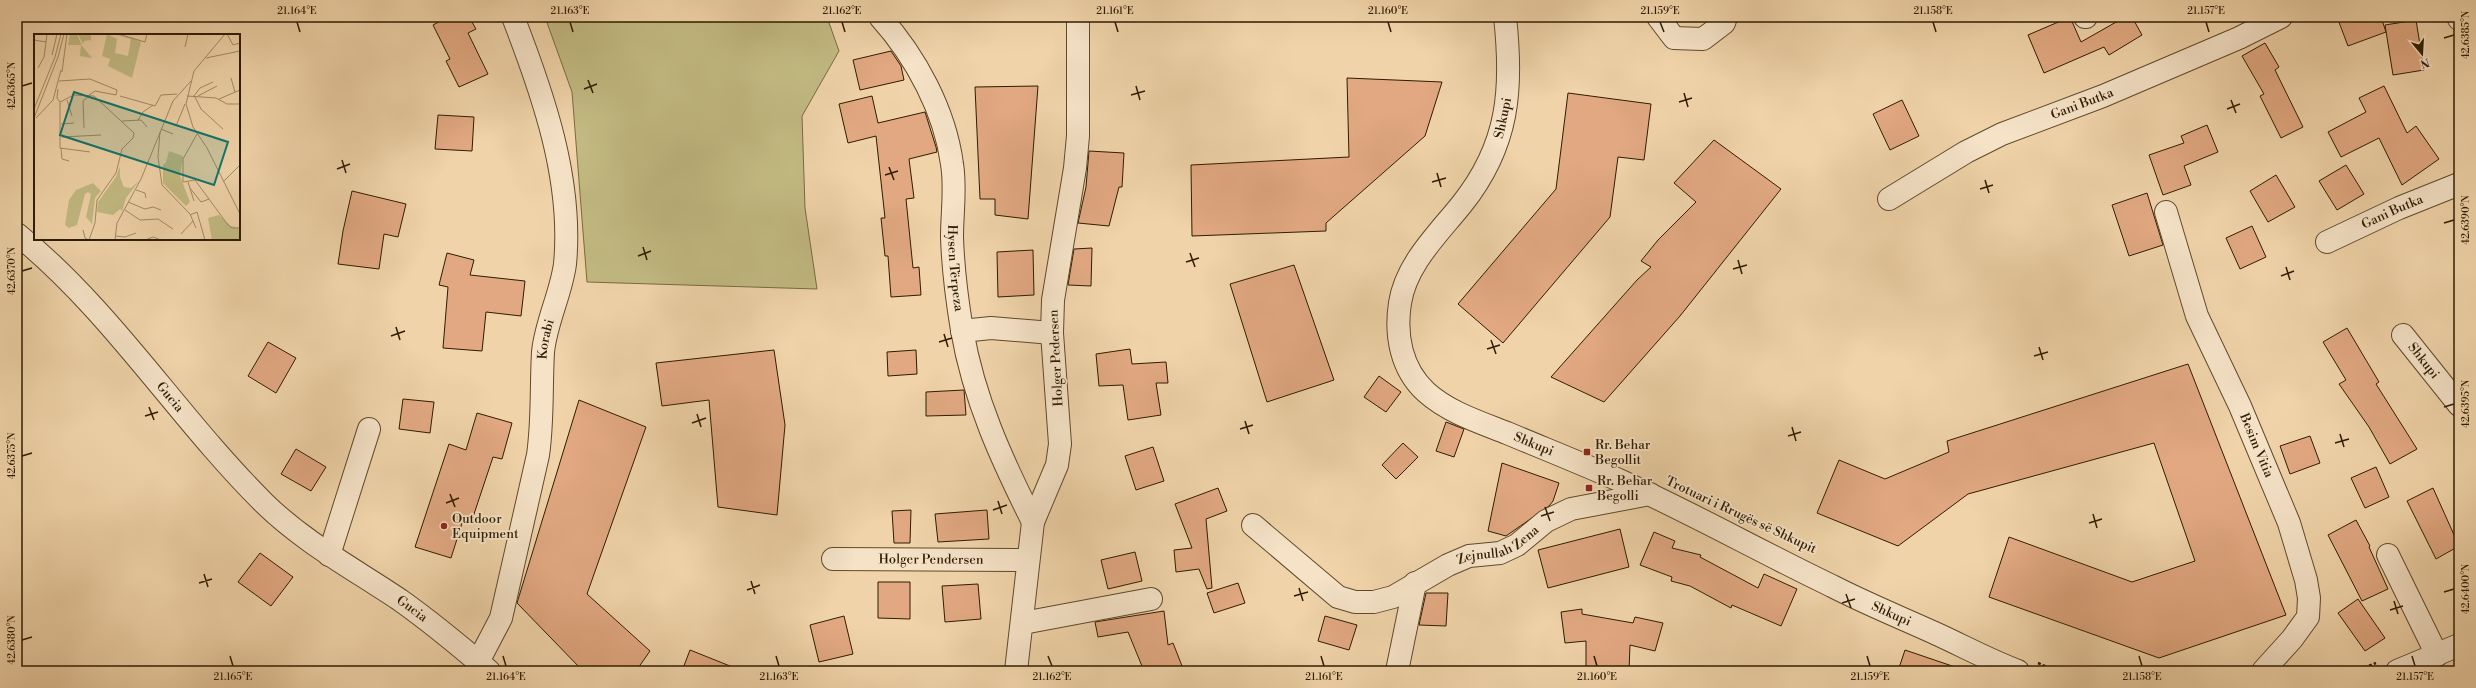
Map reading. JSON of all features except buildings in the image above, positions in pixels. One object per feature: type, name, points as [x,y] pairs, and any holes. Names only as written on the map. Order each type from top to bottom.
[{"type":"street","name":"Korabi","points":[[483,666],[501,618],[538,455],[542,422],[543,352],[547,327],[564,266],[567,238],[561,185],[552,138],[536,78],[513,17]]},
{"type":"street","name":"Hysen Tërpeza","points":[[880,17],[893,31],[918,72],[935,103],[947,135],[953,166],[953,246],[962,330],[972,376],[987,424],[1004,465],[1033,522]]},
{"type":"street","name":"Holger Pedersen","points":[[1016,671],[1023,623],[1028,560],[1033,522],[1057,465],[1060,444],[1052,333],[1053,300],[1057,266],[1075,168],[1078,136],[1078,17]]},
{"type":"street","name":"Shkupi","points":[[1505,17],[1509,53],[1509,93],[1503,126],[1496,150],[1481,179],[1427,246],[1411,272],[1400,300],[1398,328],[1401,351],[1410,373],[1426,392],[1447,407],[1650,494],[1832,587],[2026,666]]},
{"type":"street","points":[[1658,17],[1674,38],[1703,39],[1724,23],[1726,17]]},
{"type":"street","name":"Gani Butka","points":[[1889,199],[1966,152],[2002,134],[2103,96],[2238,38],[2281,17]]},
{"type":"street","name":"Gani Butka","points":[[2327,242],[2399,208],[2459,184]]},
{"type":"street","name":"Besim Vitia","points":[[2166,212],[2197,316],[2240,406],[2289,523],[2306,580],[2309,598],[2308,617],[2292,639],[2263,671]]},
{"type":"street","name":"Gucia","points":[[17,234],[70,282],[104,317],[234,471],[263,502],[294,530],[438,628],[483,666]]},
{"type":"street","points":[[962,330],[991,328],[1052,333]]},
{"type":"street","name":"Shkupi","points":[[2403,336],[2459,405]]},
{"type":"street","points":[[329,555],[369,429]]},
{"type":"street","name":"Zejnullah Zena","points":[[1253,525],[1338,597],[1355,602],[1374,602],[1393,597],[1431,573],[1469,556],[1500,552],[1518,545],[1546,521],[1571,509],[1650,494]]},
{"type":"street","points":[[2388,555],[2437,655]]},
{"type":"street","name":"Holger Pendersen","points":[[833,558],[1028,560]]},
{"type":"street","points":[[1397,671],[1415,583]]},
{"type":"street","points":[[1023,623],[1151,599]]},
{"type":"street","points":[[2397,671],[2459,645]]},
{"type":"path","points":[[2026,666],[2056,671]]},
{"type":"shaded area","points":[[545,17],[827,17],[839,51],[802,116],[805,208],[817,289],[587,282],[572,92]]},
{"type":"place","name":"Rr. Behar Begollit","points":[[1587,452]]},
{"type":"place","name":"Rr. Behar Begolli","points":[[1589,488]]},
{"type":"place","name":"Outdoor Equipment","points":[[444,526]]}]
